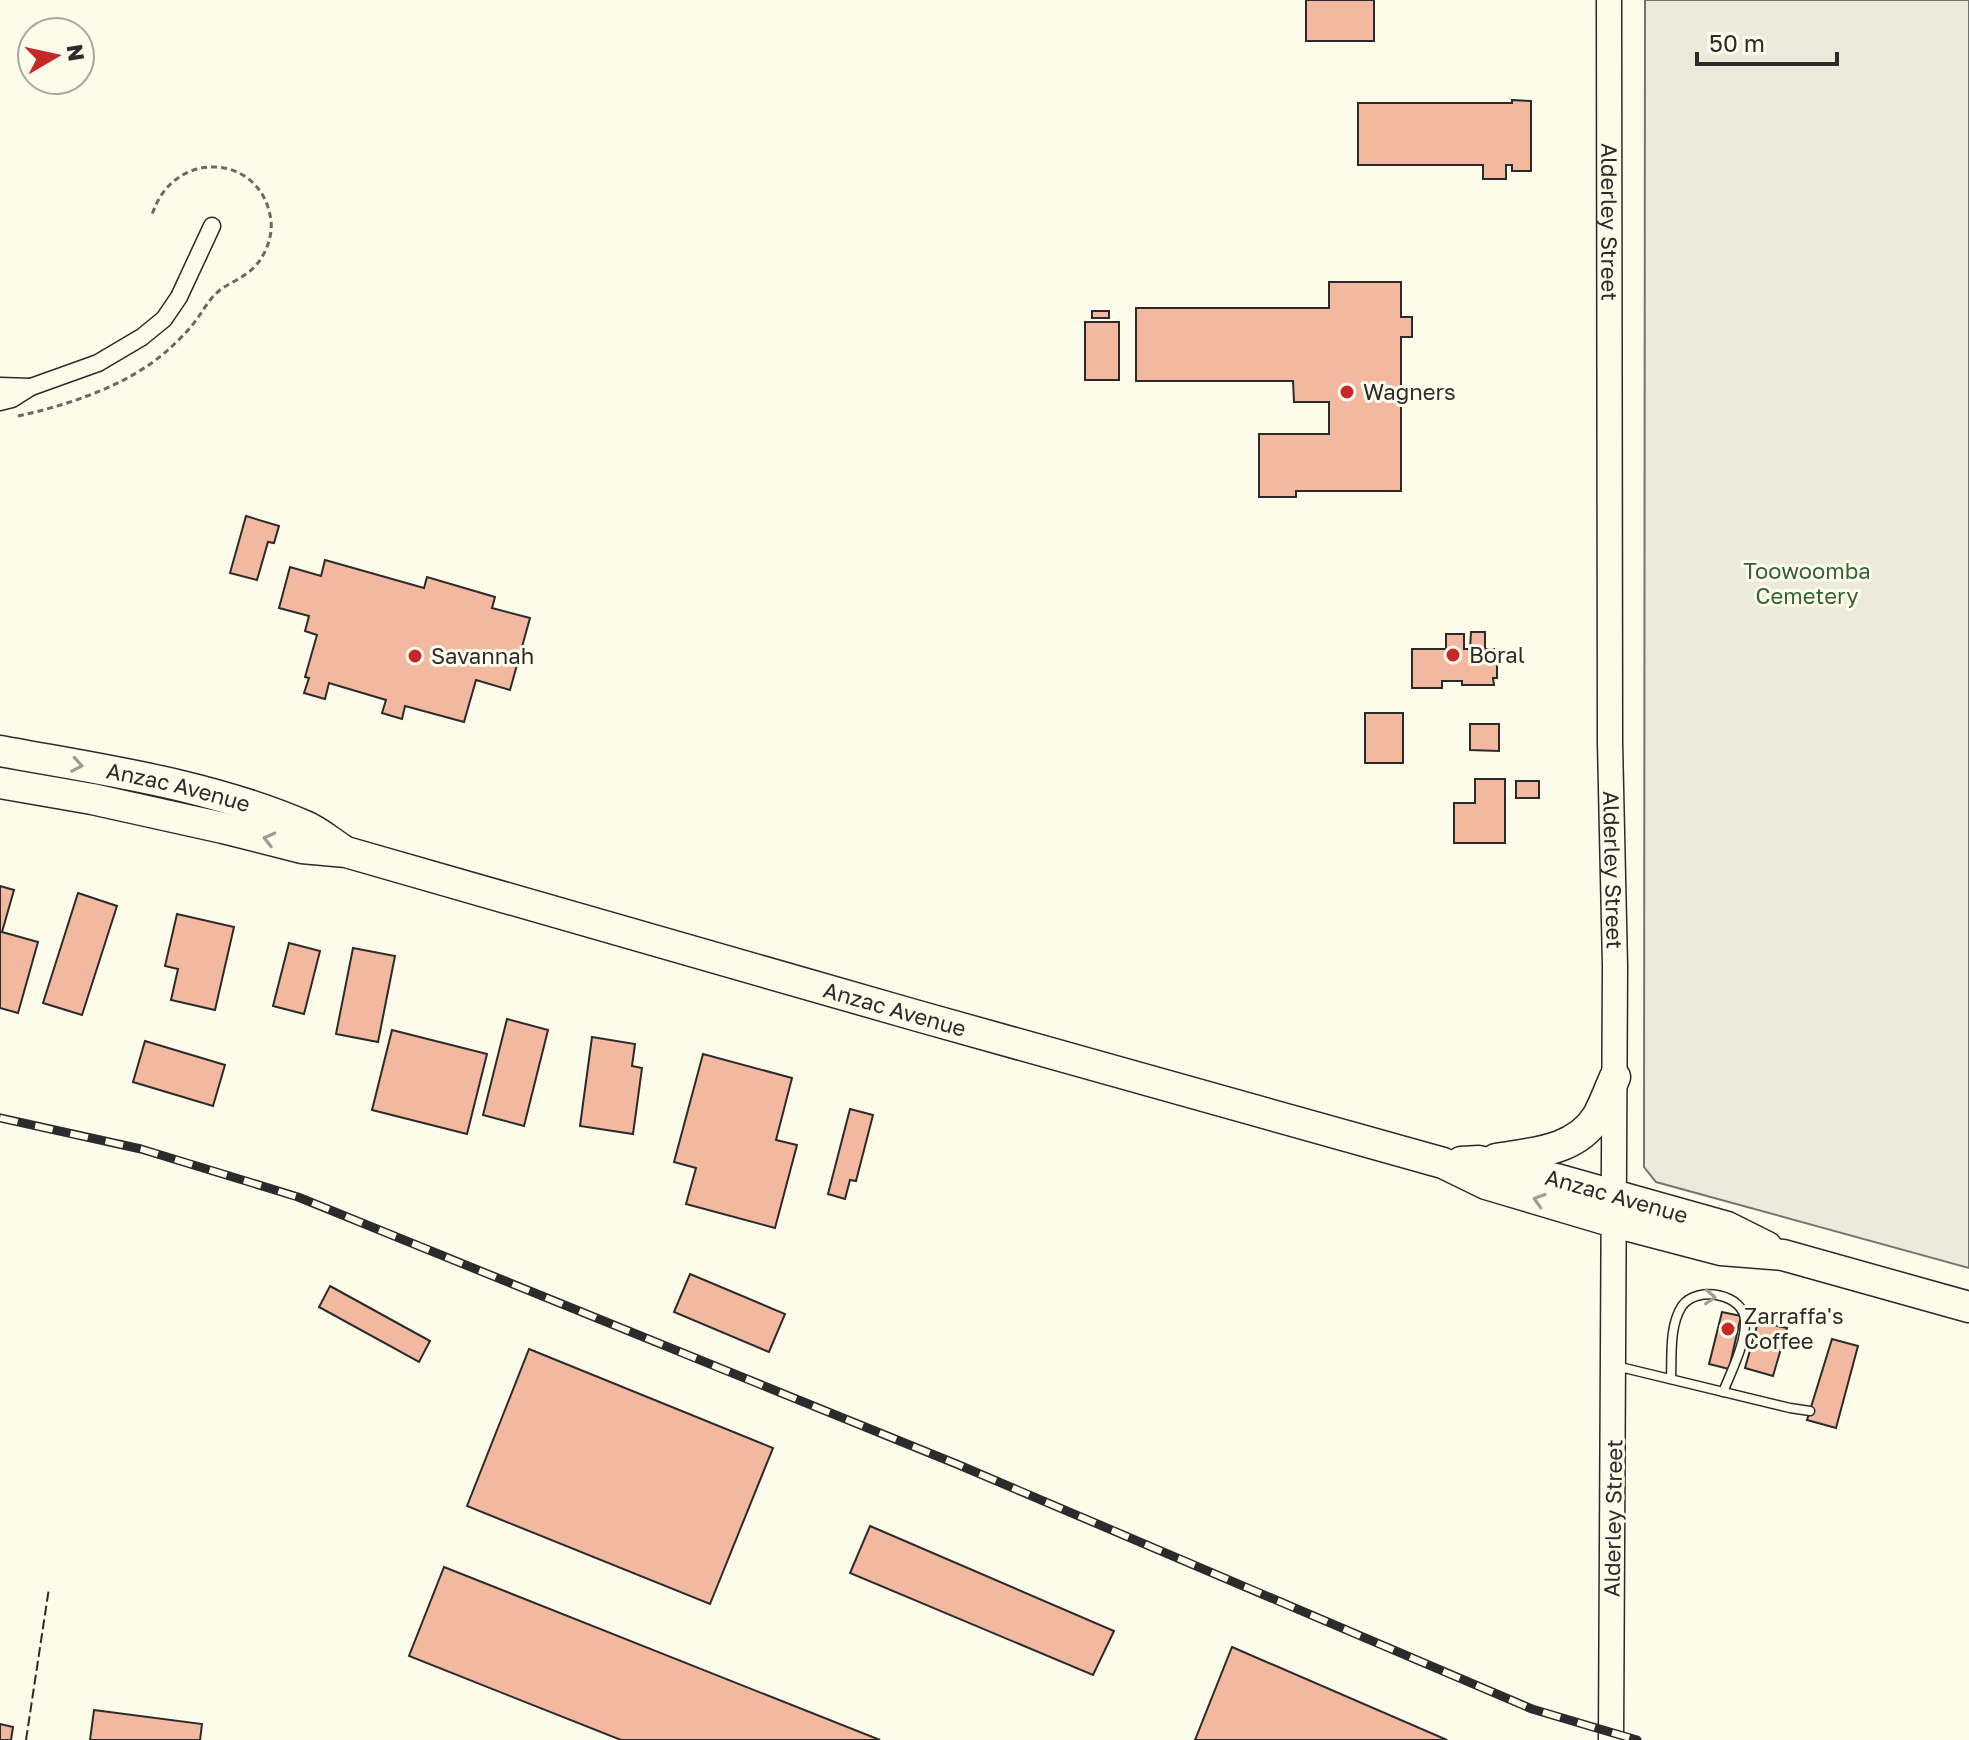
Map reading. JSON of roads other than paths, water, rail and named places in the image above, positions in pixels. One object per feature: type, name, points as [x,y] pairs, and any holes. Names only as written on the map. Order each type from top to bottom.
[{"type":"highway","name":"Anzac Avenue","points":[[0,751],[162,780],[227,797],[307,827],[346,852]]},
{"type":"highway","name":"Anzac Avenue","points":[[0,783],[92,799],[302,848],[346,852],[933,1021],[1443,1163],[1486,1184],[1727,1227],[1783,1255],[1969,1307]]},
{"type":"highway","points":[[1479,1161],[1548,1151],[1569,1143],[1596,1118],[1615,1077]]},
{"type":"highway","name":"Anzac Avenue","points":[[1443,1163],[1479,1161],[1556,1179],[1614,1209]]},
{"type":"street","name":"Alderley Street","points":[[1609,0],[1610,743],[1615,950],[1611,1740]]},
{"type":"street","points":[[0,402],[12,399],[31,387],[98,363],[142,337],[164,319],[179,297],[212,226]]},
{"type":"street","points":[[0,386],[31,387]]},
{"type":"lane","points":[[1671,1379],[1674,1326],[1683,1305],[1693,1297],[1706,1294],[1719,1296],[1739,1304],[1744,1311],[1746,1324],[1723,1392]]},
{"type":"lane","points":[[1614,1366],[1810,1411]]},
{"type":"railway","points":[[0,1118],[141,1149],[298,1197],[959,1465],[1532,1709],[1637,1740]]},
{"type":"place","name":"Wagners","points":[[1347,392]]},
{"type":"place","name":"Boral","points":[[1453,655]]},
{"type":"place","name":"Savannah","points":[[415,656]]},
{"type":"place","name":"Zarraffa's Coffee","points":[[1728,1329]]},
{"type":"park label","name":"Toowoomba Cemetery","points":[[1807,584]]}]
